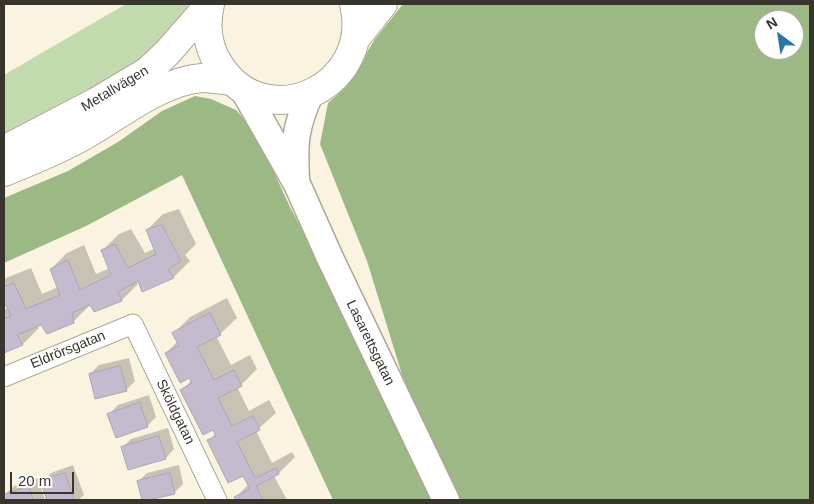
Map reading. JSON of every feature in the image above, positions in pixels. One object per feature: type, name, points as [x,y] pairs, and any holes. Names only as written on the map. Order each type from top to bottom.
[{"type":"main road","points":[[354,4],[356,38]]},
{"type":"main road","points":[[310,94],[331,81],[340,72],[347,62],[356,38],[383,4]]},
{"type":"main road","points":[[210,5],[207,19],[210,46],[215,59],[223,71],[238,85]]},
{"type":"main road","name":"Metallvägen","points":[[4,150],[96,102],[148,71],[167,53],[210,5]]},
{"type":"main road","name":"Metallvägen","points":[[4,172],[83,136],[155,93],[186,81],[202,78],[238,85],[269,98],[296,98],[310,94]]},
{"type":"street","name":"Lasarettsgatan","points":[[238,85],[297,184],[330,258],[446,500]]},
{"type":"street","name":"Lasarettsgatan","points":[[297,184],[294,148],[296,132],[310,94]]},
{"type":"street","name":"Eldrörsgatan","points":[[4,377],[133,324]]},
{"type":"street","name":"Sköldgatan","points":[[133,324],[217,500]]},
{"type":"green space","points":[[126,4],[189,4],[174,30],[137,67],[4,138],[4,75]]},
{"type":"green space","points":[[403,4],[810,4],[810,500],[333,500],[182,175],[86,226],[4,263],[4,198],[68,171],[118,142],[162,111],[195,96],[211,99],[236,110],[255,131],[289,205],[321,266],[428,459],[367,261],[320,144],[328,103],[346,87],[375,39]]},
{"type":"building","points":[[162,225],[181,261],[168,270],[174,278],[142,292],[138,281],[118,292],[122,301],[94,312],[90,305],[72,313],[74,323],[47,334],[41,325],[17,335],[23,345],[4,353],[4,319],[11,316],[4,302],[4,287],[14,283],[26,309],[60,295],[50,269],[68,260],[80,290],[111,275],[101,250],[115,244],[128,268],[156,254],[146,230]]},
{"type":"building","points":[[210,313],[221,335],[197,347],[214,380],[234,370],[242,386],[218,398],[232,426],[253,416],[260,430],[237,442],[255,478],[276,468],[279,474],[256,486],[263,500],[236,500],[234,497],[250,489],[243,476],[228,483],[207,440],[216,436],[213,430],[203,435],[180,390],[192,383],[189,378],[180,383],[165,353],[179,346],[172,333]]},
{"type":"building","points":[[120,366],[127,391],[95,399],[89,374]]},
{"type":"building","points":[[140,403],[148,427],[116,438],[107,414]]},
{"type":"building","points":[[159,436],[166,459],[128,470],[121,447]]},
{"type":"building","points":[[65,473],[74,500],[47,500],[40,481]]},
{"type":"building","points":[[170,473],[175,494],[142,500],[137,481]]},
{"type":"building","points":[[29,486],[33,500],[5,500],[4,495]]}]
